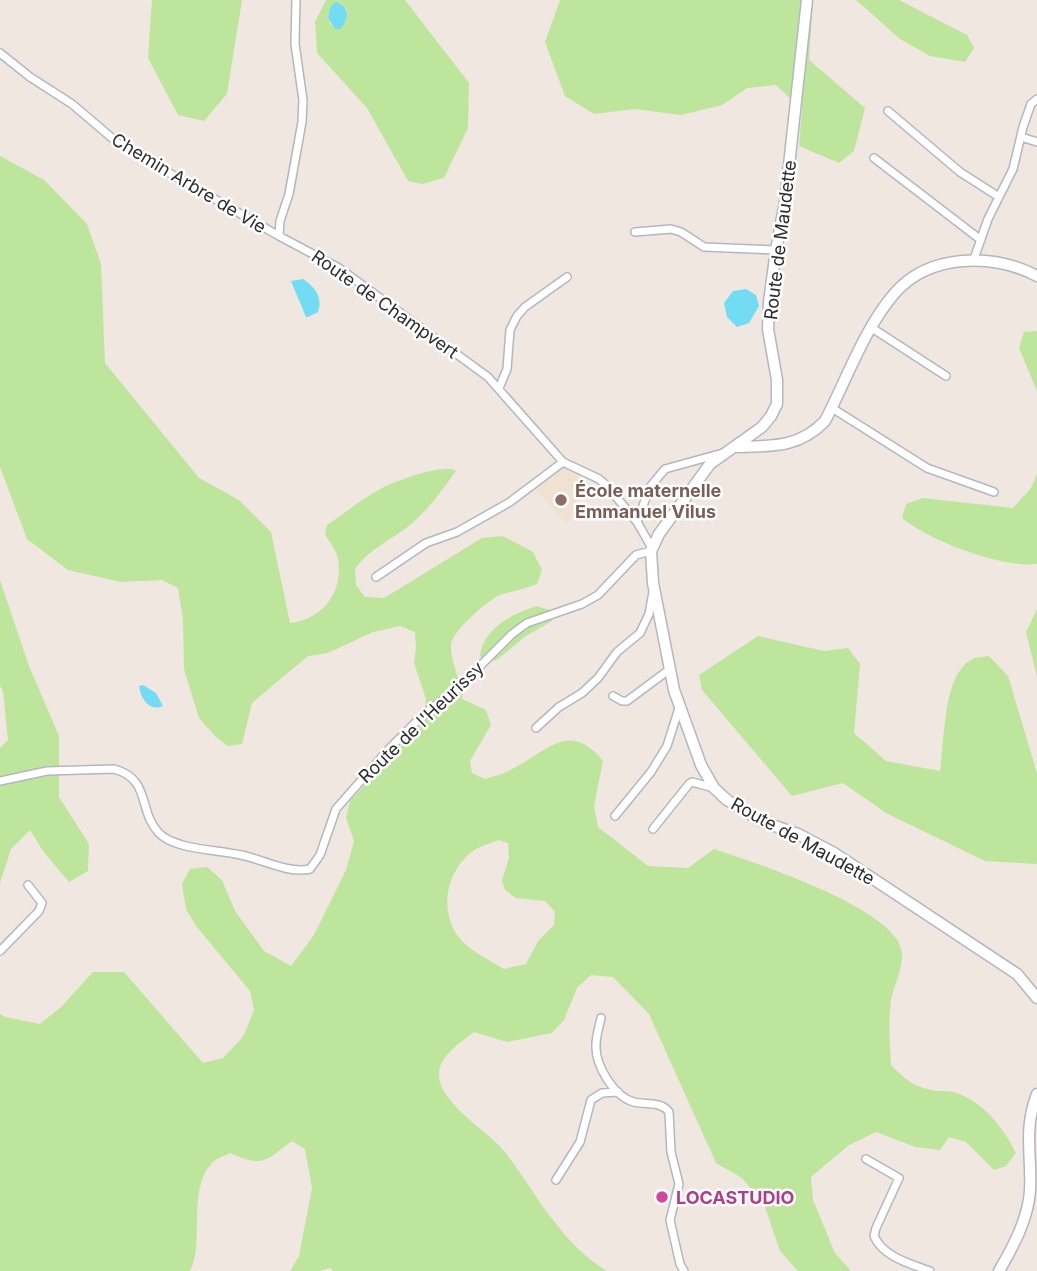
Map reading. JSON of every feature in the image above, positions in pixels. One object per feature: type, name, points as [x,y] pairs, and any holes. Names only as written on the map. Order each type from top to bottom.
[{"type":"street","points":[[279,236],[279,221],[289,194],[302,122],[303,100],[295,44],[296,0]]},
{"type":"street","name":"Route de Maudette","points":[[807,0],[785,202],[769,302],[768,329],[777,380],[777,404],[766,423],[737,447],[710,464],[659,534],[652,550],[654,587],[679,708],[701,765],[714,788],[727,800],[763,822],[798,834],[834,853],[1017,974],[1037,998]]},
{"type":"street","name":"Chemin Arbre de Vie","points":[[0,53],[30,77],[72,104],[119,144],[279,236]]},
{"type":"street","points":[[974,259],[1013,169],[1031,104],[1037,99]]},
{"type":"street","points":[[888,111],[960,172],[999,197]]},
{"type":"street","points":[[1021,137],[1037,142]]},
{"type":"street","points":[[874,158],[981,240]]},
{"type":"street","points":[[635,232],[671,229],[681,232],[704,247],[776,250]]},
{"type":"street","name":"Route de Champvert","points":[[279,236],[285,242],[321,257],[355,279],[488,377],[563,462],[599,479],[637,522],[652,550]]},
{"type":"street","points":[[737,447],[776,445],[801,439],[825,421],[872,328],[895,293],[911,279],[943,264],[974,259],[1019,268],[1037,276]]},
{"type":"street","points":[[499,387],[507,369],[510,330],[517,316],[525,307],[567,277]]},
{"type":"street","points":[[872,328],[946,376]]},
{"type":"street","points":[[832,408],[927,468],[995,492]]},
{"type":"street","points":[[637,522],[650,487],[665,469],[724,453]]},
{"type":"street","points":[[376,577],[426,542],[457,532],[510,502],[563,462]]},
{"type":"street","name":"Route de l'Heurissy","points":[[0,781],[47,771],[123,771],[142,791],[152,825],[160,835],[170,841],[205,850],[240,854],[295,870],[310,869],[320,855],[336,809],[425,713],[456,690],[512,634],[527,623],[582,604],[598,595],[636,555],[652,550]]},
{"type":"street","points":[[536,728],[559,707],[582,693],[598,678],[617,652],[640,633],[649,614],[654,587]]},
{"type":"street","points":[[613,696],[627,701],[670,668]]},
{"type":"street","points":[[615,816],[651,772],[667,746],[679,708]]},
{"type":"street","points":[[653,829],[688,784],[714,788]]},
{"type":"street","points":[[0,951],[39,911],[42,903],[28,885]]},
{"type":"street","points":[[601,1018],[596,1041],[597,1055],[604,1073],[618,1093],[634,1102],[663,1105],[669,1112],[671,1152],[679,1184],[670,1220],[676,1251],[684,1271]]},
{"type":"street","points":[[556,1180],[580,1142],[591,1100],[602,1093],[618,1093]]},
{"type":"street","points":[[999,1271],[1028,1208],[1028,1126],[1037,1094]]},
{"type":"street","points":[[866,1159],[899,1178],[876,1228],[876,1242],[902,1261],[930,1271]]},
{"type":"shaded area","name":"École maternelle Emmanuel Vilus","points":[[563,465],[586,477],[570,493],[582,507],[565,523],[534,487]]},
{"type":"green space","points":[[152,0],[242,0],[227,94],[204,121],[178,115],[148,58]]},
{"type":"green space","points":[[326,0],[405,0],[469,83],[468,128],[444,178],[422,184],[408,181],[367,108],[317,53],[315,22]],"holes":[[[341,3],[347,10],[346,22],[331,25],[328,18],[330,8]]]},
{"type":"green space","points":[[560,0],[813,0],[809,60],[865,108],[854,151],[839,163],[799,146],[802,110],[776,85],[747,88],[722,105],[681,115],[634,109],[594,114],[565,96],[545,42]]},
{"type":"green space","points":[[856,0],[899,0],[967,35],[974,48],[965,62],[930,56],[900,39]]},
{"type":"green space","points":[[0,156],[44,180],[87,224],[101,264],[105,363],[199,478],[239,500],[271,532],[290,623],[301,621],[321,610],[334,593],[338,582],[338,559],[325,534],[327,525],[368,496],[408,477],[441,469],[456,471],[417,519],[374,550],[355,569],[356,585],[365,597],[384,598],[482,538],[503,536],[533,552],[542,570],[537,584],[500,595],[487,603],[457,632],[451,645],[453,663],[463,693],[462,699],[486,710],[491,725],[470,761],[472,773],[485,779],[509,771],[558,743],[579,742],[603,761],[594,806],[598,827],[648,866],[688,868],[714,849],[822,889],[877,920],[895,936],[902,953],[890,1008],[891,1065],[917,1086],[954,1092],[983,1108],[1005,1134],[1016,1153],[1006,1166],[994,1170],[966,1142],[949,1137],[940,1150],[915,1147],[876,1132],[849,1145],[811,1177],[813,1200],[835,1253],[851,1271],[798,1271],[780,1251],[764,1204],[742,1178],[716,1163],[649,1014],[613,977],[591,975],[577,988],[564,1020],[552,1033],[507,1042],[474,1032],[448,1054],[439,1072],[440,1083],[455,1105],[506,1153],[539,1201],[576,1247],[607,1271],[333,1271],[330,1268],[320,1271],[290,1271],[299,1256],[312,1188],[305,1149],[292,1141],[263,1160],[250,1160],[230,1153],[211,1164],[200,1188],[196,1246],[190,1271],[0,1271],[0,1014],[40,1024],[62,1006],[93,972],[124,972],[203,1063],[223,1058],[243,1037],[254,1010],[250,991],[196,926],[186,909],[182,884],[190,869],[207,867],[222,880],[235,911],[264,951],[291,966],[314,935],[346,870],[354,841],[346,818],[350,801],[423,723],[426,699],[414,663],[415,632],[400,626],[373,632],[328,653],[308,656],[252,703],[242,744],[228,746],[199,718],[184,669],[183,619],[178,588],[162,580],[121,582],[68,570],[27,539],[0,467]],"holes":[[[498,840],[508,843],[509,858],[502,880],[505,890],[516,898],[545,901],[555,912],[554,925],[538,941],[526,964],[504,969],[472,950],[455,932],[450,920],[448,895],[450,882],[456,871],[473,851]]]},
{"type":"green space","points":[[1037,331],[1037,391],[1019,348],[1024,332]]},
{"type":"green space","points":[[1037,474],[1037,564],[1005,562],[966,551],[914,527],[902,518],[906,504],[923,498],[1013,508],[1031,488]]},
{"type":"green space","points":[[0,580],[29,666],[59,736],[59,797],[89,844],[88,871],[69,882],[43,851],[30,830],[11,849],[0,883],[0,748],[8,740],[3,691],[0,686]]},
{"type":"green space","points":[[536,606],[550,610],[552,621],[526,636],[498,659],[487,663],[480,656],[487,637],[493,630],[508,618]]},
{"type":"green space","points":[[1037,609],[1037,677],[1026,632]]},
{"type":"green space","points":[[758,636],[824,651],[848,648],[860,664],[854,733],[886,761],[940,771],[947,710],[955,678],[973,659],[989,656],[1008,676],[1037,773],[1037,864],[985,861],[886,813],[843,783],[792,796],[702,690],[699,675]]},
{"type":"water","points":[[335,2],[344,6],[347,13],[346,21],[340,29],[335,29],[328,18],[330,8]]},
{"type":"water","points":[[303,279],[319,297],[318,312],[308,317],[291,281]]},
{"type":"water","points":[[746,289],[756,295],[759,306],[749,323],[737,327],[727,317],[724,303],[733,291]]},
{"type":"water","points":[[143,685],[156,693],[163,706],[154,707],[146,703],[139,686]]},
{"type":"place","name":"École maternelle Emmanuel Vilus","points":[[561,500]]},
{"type":"place","name":"LOCASTUDIO","points":[[662,1197]]}]
